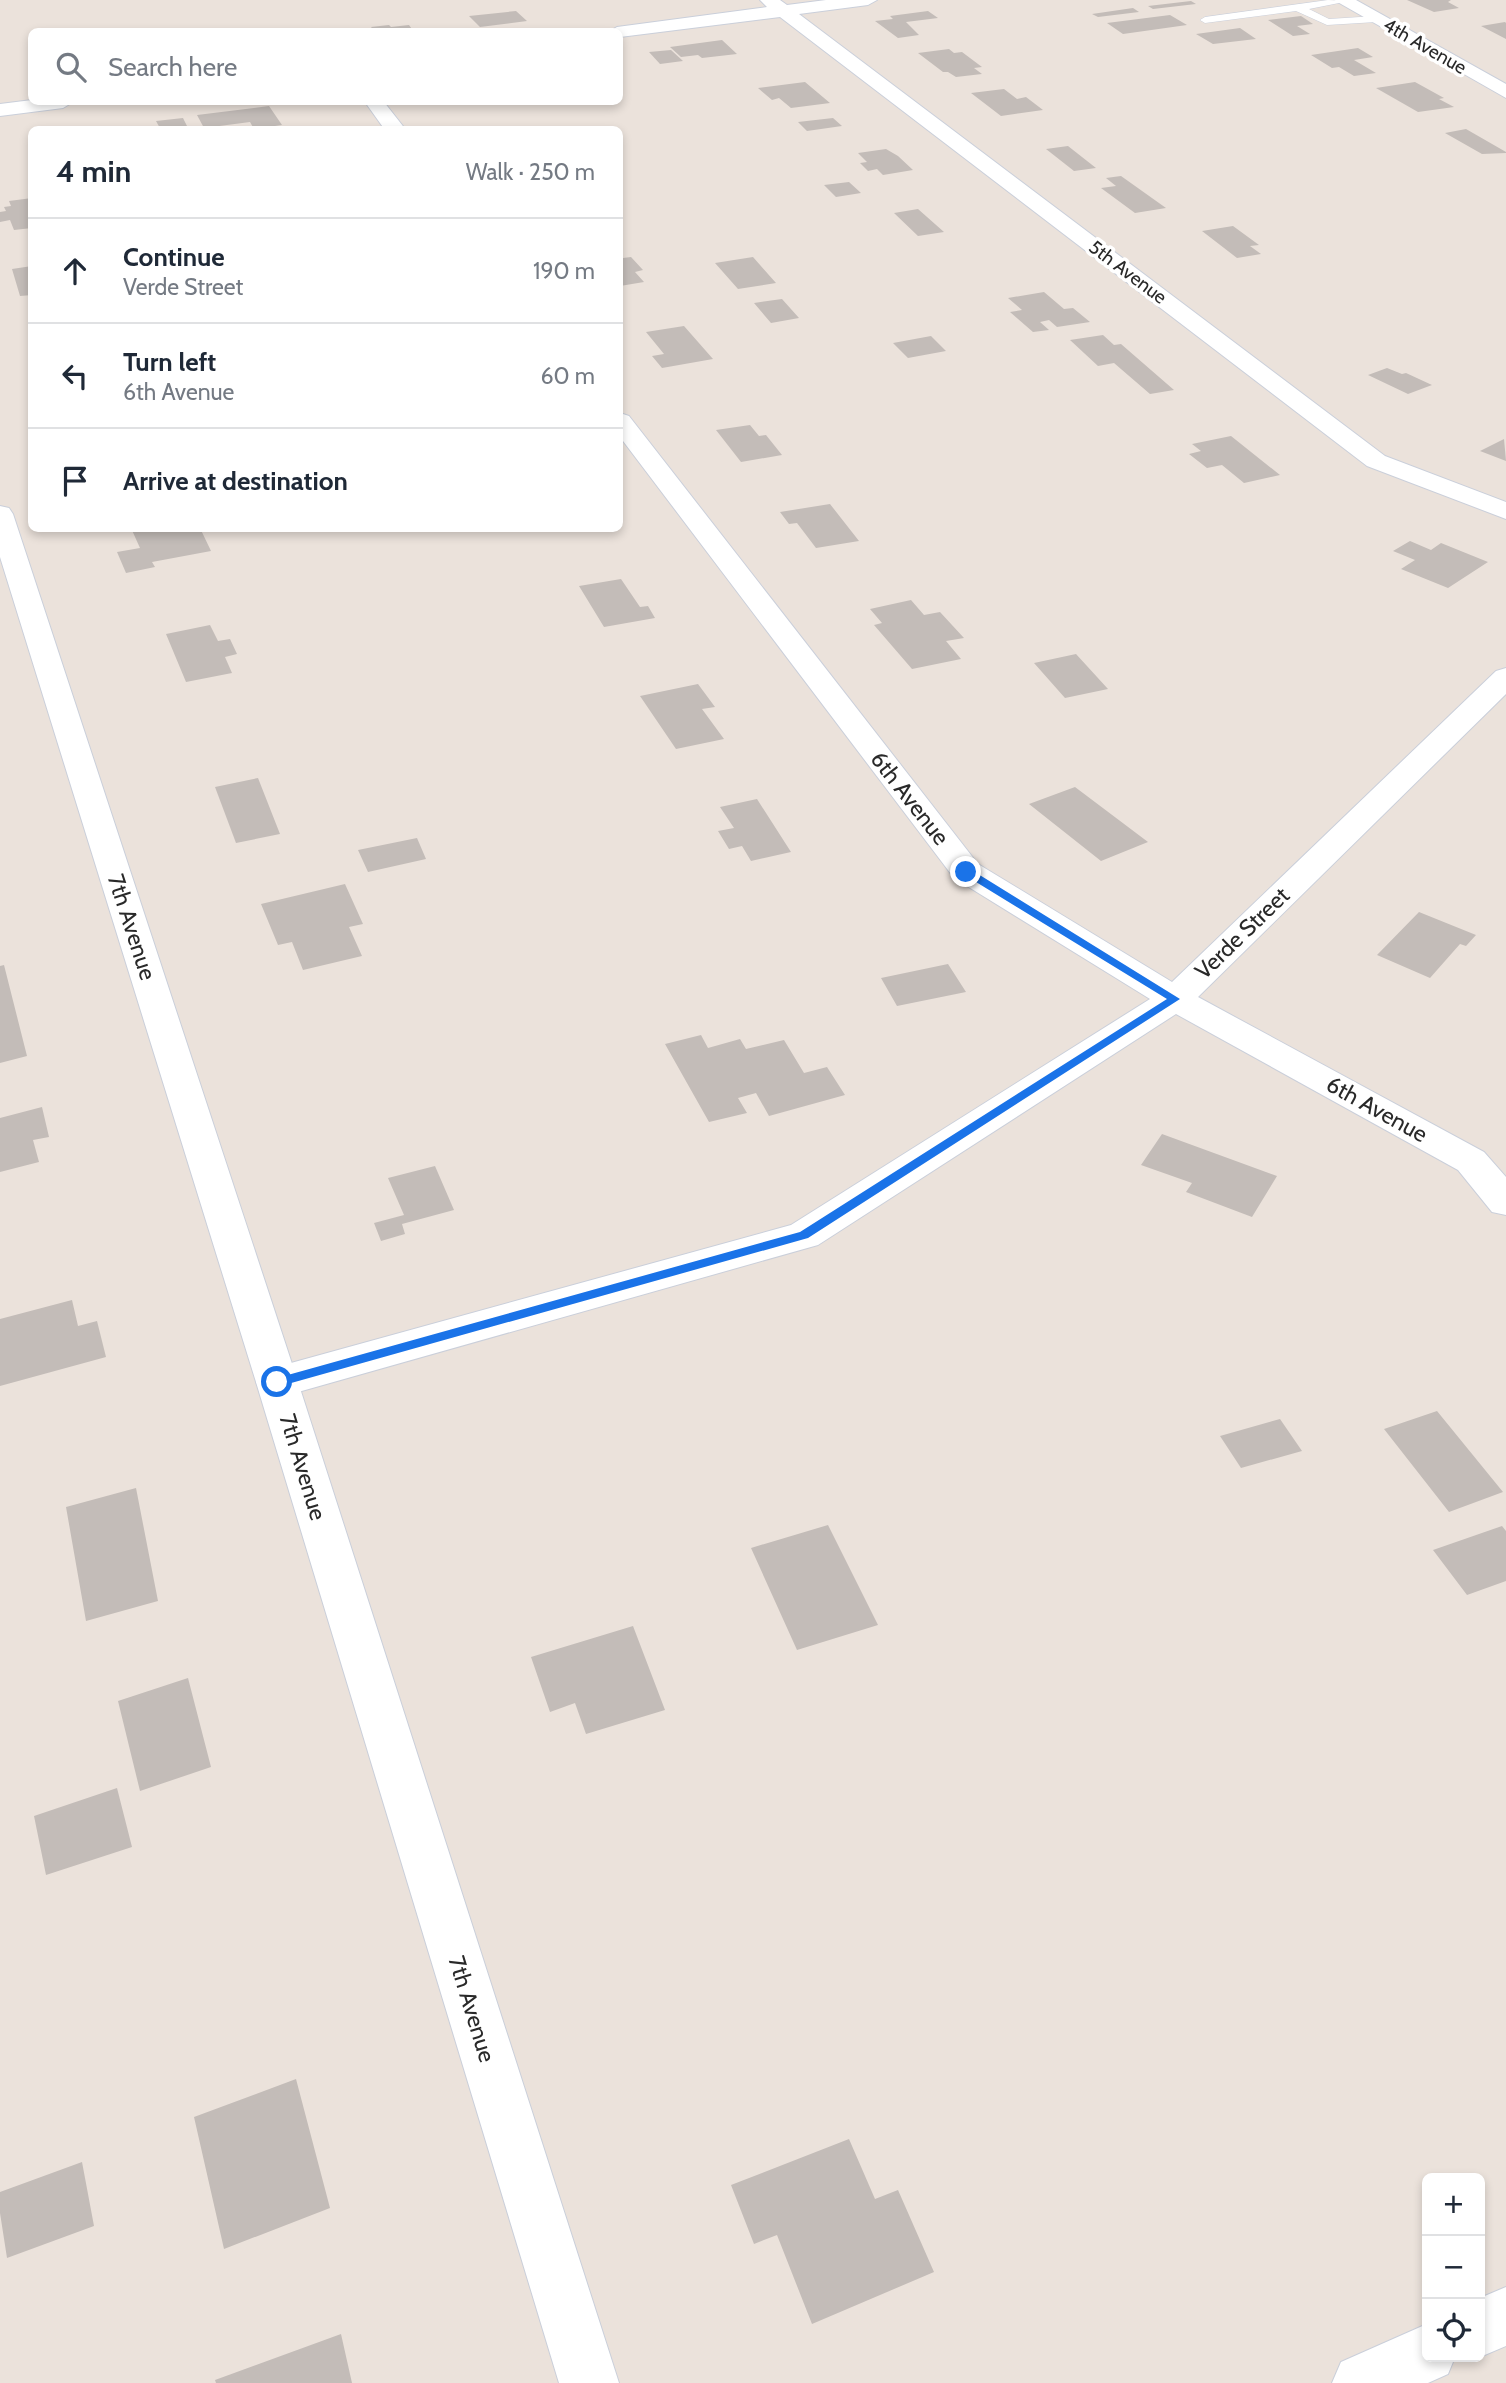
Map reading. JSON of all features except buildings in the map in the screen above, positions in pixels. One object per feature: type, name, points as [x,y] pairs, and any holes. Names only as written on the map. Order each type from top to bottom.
[{"type":"street","points":[[623,31],[776,5],[868,0]]},
{"type":"street","name":"4th Avenue","points":[[1344,0],[1506,92]]},
{"type":"street","name":"5th Avenue","points":[[776,5],[1376,461],[1506,511]]},
{"type":"street","points":[[0,110],[39,105]]},
{"type":"street","points":[[376,105],[393,126]]},
{"type":"street","name":"6th Avenue","points":[[623,425],[966,872],[1175,999],[1471,1161],[1506,1202]]},
{"type":"street","name":"7th Avenue","points":[[0,513],[277,1382],[589,2383]]},
{"type":"street","name":"Verde Street","points":[[277,1382],[804,1235],[1175,999],[1506,677]]},
{"type":"street","points":[[1485,2326],[1506,2316]]},
{"type":"street","points":[[1362,2383],[1422,2355]]},
{"type":"lane","points":[[1205,20],[1344,0]]},
{"type":"lane","points":[[1297,7],[1327,22],[1376,19]]},
{"type":"route","points":[[277,1382],[804,1235],[1175,999],[966,872]]}]
